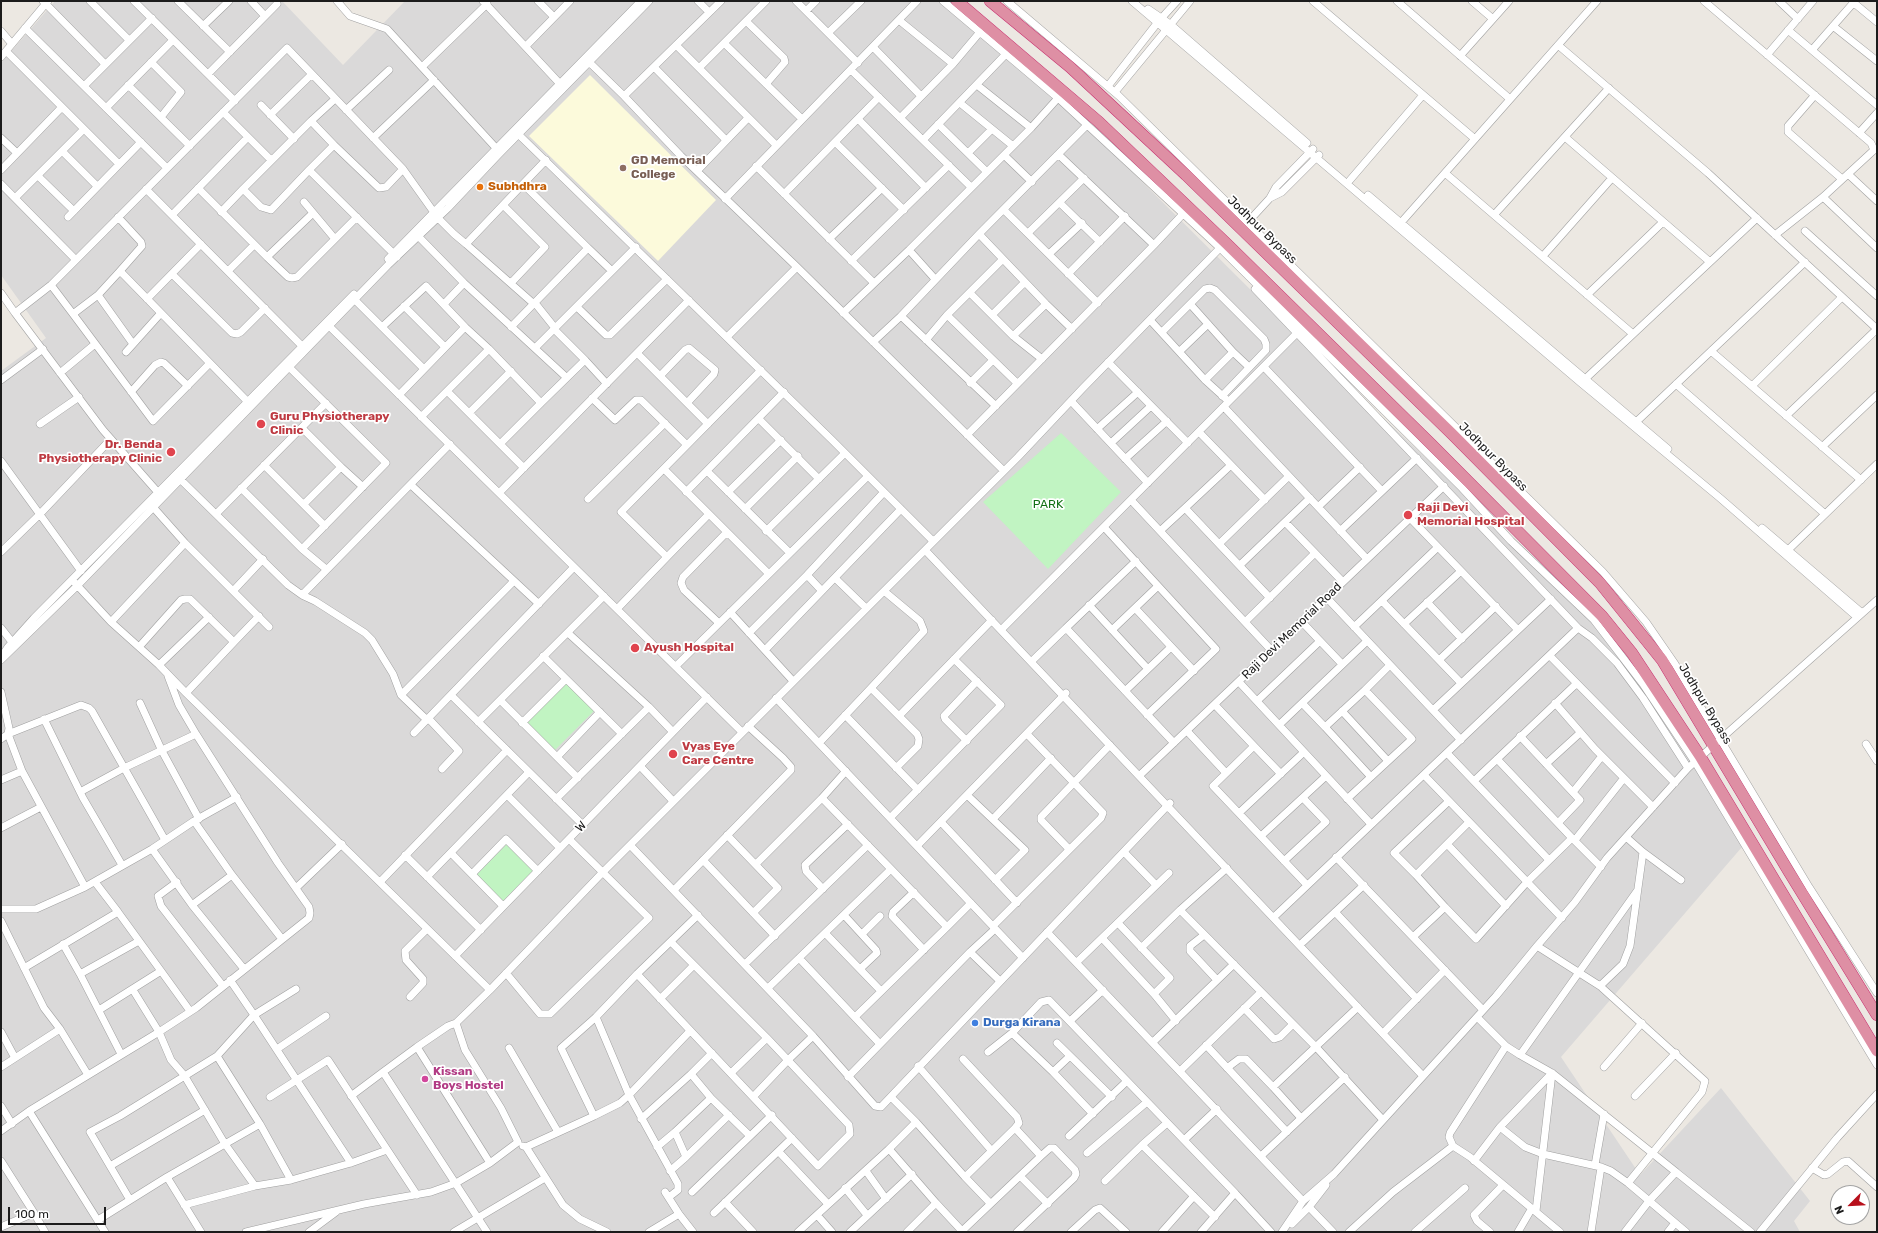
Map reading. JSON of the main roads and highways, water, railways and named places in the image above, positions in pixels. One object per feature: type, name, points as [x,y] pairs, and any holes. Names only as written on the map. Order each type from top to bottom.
[{"type":"highway","points":[[957,1],[1074,100],[1172,191],[1437,450],[1586,599],[1617,634],[1632,653],[1877,1051]]},
{"type":"highway","name":"Jodhpur Bypass","points":[[990,1],[1070,67],[1186,175],[1452,434],[1600,583],[1662,660],[1717,742],[1789,872],[1877,1015]]},
{"type":"place","name":"GD Memorial College","points":[[623,168]]},
{"type":"place","name":"Subhdhra","points":[[480,187]]},
{"type":"place","name":"Guru Physiotherapy Clinic","points":[[261,424]]},
{"type":"place","name":"Dr. Benda Physiotherapy Clinic","points":[[171,452]]},
{"type":"place","name":"Raji Devi Memorial Hospital","points":[[1408,515]]},
{"type":"place","name":"Ayush Hospital","points":[[635,648]]},
{"type":"place","name":"Vyas Eye Care Centre","points":[[673,754]]},
{"type":"place","name":"Durga Kirana","points":[[975,1023]]},
{"type":"place","name":"Kissan Boys Hostel","points":[[425,1079]]},
{"type":"park label","name":"PARK","points":[[1048,505]]}]
